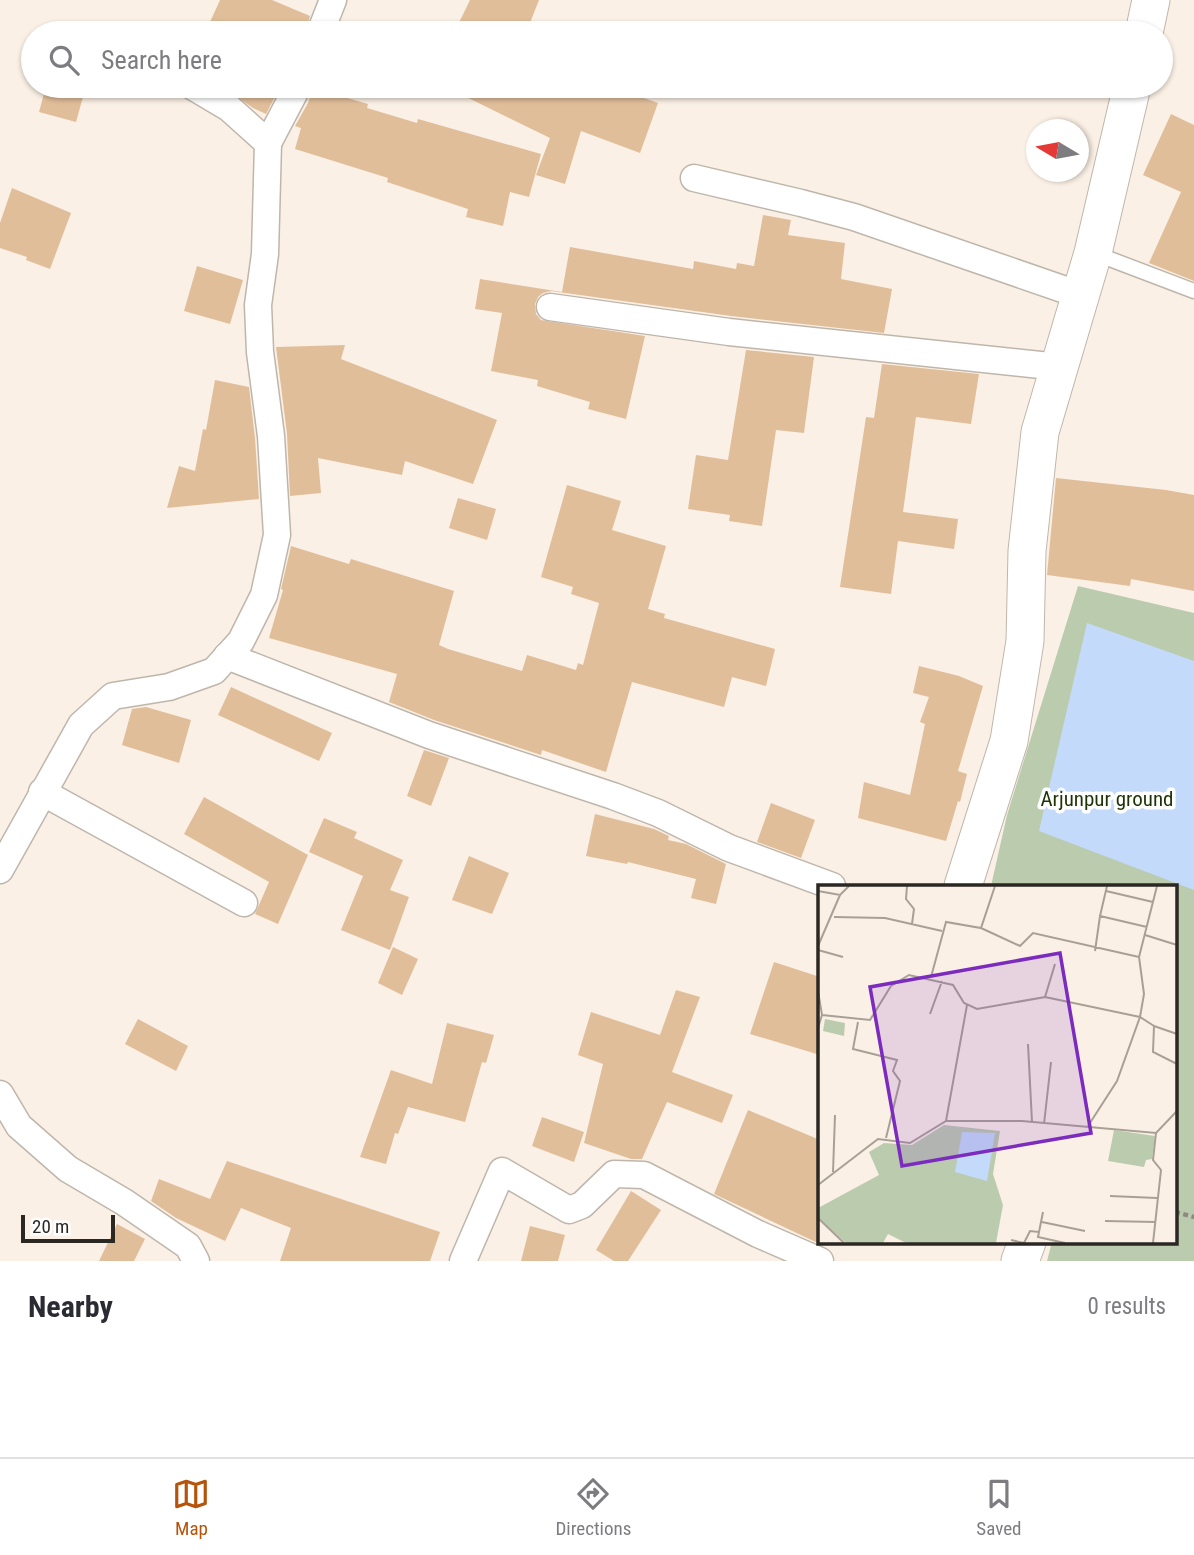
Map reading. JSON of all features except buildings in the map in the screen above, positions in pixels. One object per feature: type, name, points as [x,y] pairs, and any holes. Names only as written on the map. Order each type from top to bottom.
[{"type":"street","points":[[325,21],[333,0]]},
{"type":"street","points":[[212,98],[229,108],[268,142]]},
{"type":"street","points":[[3,858],[81,725],[113,696],[169,687],[214,671],[241,641],[264,595],[277,535],[271,436],[260,352],[258,305],[265,254],[268,142],[292,98]]},
{"type":"street","points":[[964,885],[1009,741],[1024,641],[1027,551],[1040,432],[1093,253],[1129,98]]},
{"type":"street","points":[[694,178],[854,217],[1080,295]]},
{"type":"street","points":[[550,307],[729,332],[1059,367]]},
{"type":"street","points":[[227,656],[429,735],[624,800],[658,813],[729,848],[827,885]]},
{"type":"street","points":[[42,793],[244,903]]},
{"type":"street","points":[[0,1094],[19,1126],[68,1169],[124,1202],[187,1246],[196,1261]]},
{"type":"street","points":[[463,1261],[502,1171],[569,1210],[582,1205],[614,1174],[644,1175],[758,1234],[820,1261]]},
{"type":"street","points":[[1020,1261],[1026,1244]]},
{"type":"lane","points":[[1093,253],[1194,291]]},
{"type":"path","points":[[1176,1212],[1194,1217]]},
{"type":"green space","name":"Arjunpur ground","points":[[1078,586],[1194,613],[1194,1261],[1047,1261],[1051,1244],[1176,1244],[1176,885],[991,885],[1007,815]]},
{"type":"water","points":[[1087,623],[1194,661],[1194,890],[1039,831]]}]
